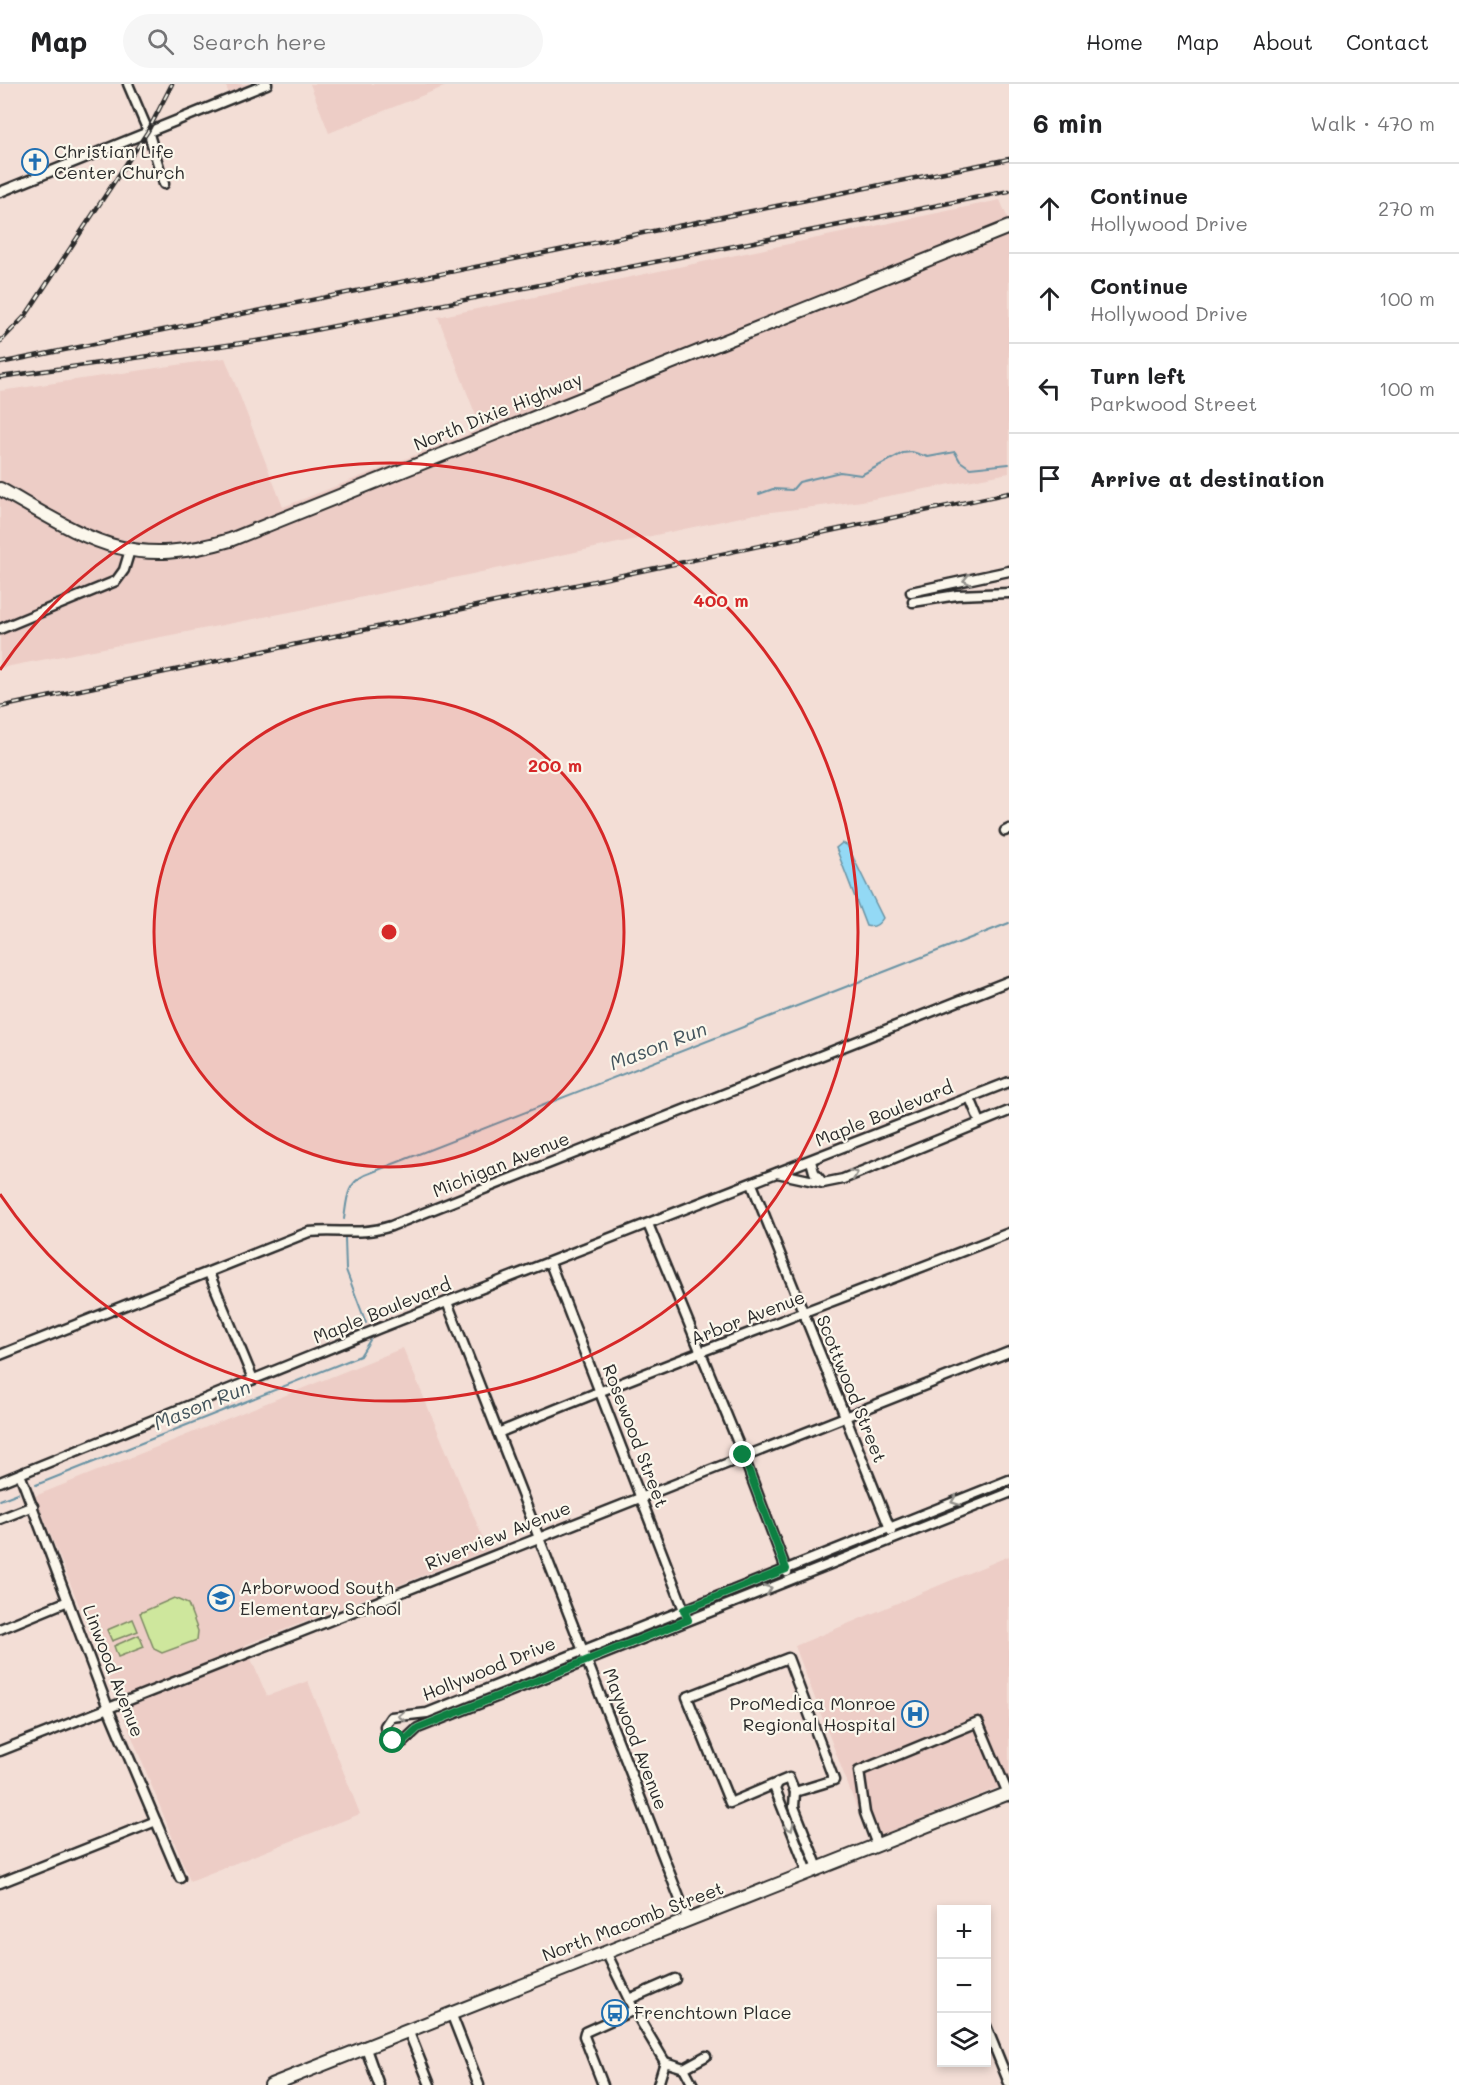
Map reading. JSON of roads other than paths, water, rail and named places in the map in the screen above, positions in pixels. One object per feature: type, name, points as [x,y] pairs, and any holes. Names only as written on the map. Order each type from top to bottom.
[{"type":"main road","name":"North Dixie Highway","points":[[0,489],[89,538],[130,550],[147,553],[180,552],[230,540],[1009,227]]},
{"type":"main road","name":"North Macomb Street","points":[[271,2085],[365,2046],[1009,1794]]},
{"type":"street","points":[[128,84],[148,131],[164,184]]},
{"type":"street","points":[[0,192],[267,84]]},
{"type":"street","points":[[0,628],[116,581],[124,570],[130,550]]},
{"type":"street","points":[[911,591],[1009,571]]},
{"type":"street","points":[[926,588],[928,600]]},
{"type":"street","points":[[913,602],[1009,593]]},
{"type":"street","name":"Michigan Avenue","points":[[0,1355],[309,1232],[330,1230],[372,1233],[391,1226],[1009,981]]},
{"type":"street","name":"Maple Boulevard","points":[[0,1482],[447,1302],[1009,1082]]},
{"type":"street","name":"Maple Boulevard","points":[[970,1098],[980,1122]]},
{"type":"street","points":[[777,1173],[824,1183],[843,1179],[1009,1111]]},
{"type":"street","name":"Maple Boulevard","points":[[811,1161],[814,1172],[824,1183]]},
{"type":"street","name":"Scottwood Street","points":[[752,1184],[894,1539]]},
{"type":"street","points":[[648,1224],[743,1455],[790,1580]]},
{"type":"street","name":"Arbor Avenue","points":[[498,1433],[600,1390],[803,1315],[1009,1233]]},
{"type":"street","name":"Rosewood Street","points":[[550,1263],[688,1620]]},
{"type":"street","points":[[209,1272],[253,1379]]},
{"type":"street","name":"Maywood Avenue","points":[[447,1302],[537,1539],[583,1650],[688,1920]]},
{"type":"street","name":"Riverview Avenue","points":[[0,1751],[537,1539],[639,1496],[1009,1352]]},
{"type":"street","name":"Linwood Avenue","points":[[20,1474],[108,1708],[180,1878]]},
{"type":"street","name":"Hollywood Drive","points":[[1009,1480],[427,1713],[391,1716],[385,1726],[386,1734],[393,1741],[403,1742],[418,1728],[1009,1493]]},
{"type":"street","points":[[0,1519],[33,1506]]},
{"type":"street","points":[[0,1629],[68,1601]]},
{"type":"street","points":[[795,1792],[834,1780],[788,1658],[687,1697],[730,1803],[789,1778],[795,1792],[794,1807],[813,1870]]},
{"type":"street","points":[[877,1845],[865,1812],[859,1771],[978,1722],[1009,1794]]},
{"type":"street","points":[[778,1783],[775,1789],[813,1870]]},
{"type":"street","points":[[0,1883],[156,1821]]},
{"type":"street","points":[[606,1952],[628,2000],[665,2062],[684,2068],[693,2085]]},
{"type":"street","points":[[628,2000],[675,1979]]},
{"type":"street","points":[[603,2085],[584,2036],[585,2032],[634,2010]]},
{"type":"street","points":[[451,2013],[479,2085]]},
{"type":"street","points":[[408,2030],[430,2085]]},
{"type":"street","points":[[991,2036],[1009,2083]]},
{"type":"street","points":[[365,2046],[380,2085]]},
{"type":"street","points":[[684,2068],[706,2056]]},
{"type":"street","points":[[658,2085],[665,2062]]},
{"type":"water","points":[[842,843],[847,845],[883,918],[871,927],[866,926],[836,848]]},
{"type":"waterway","points":[[759,494],[773,489],[792,490],[799,482],[840,472],[861,475],[903,453],[912,452],[928,457],[955,452],[960,461],[970,468],[1009,464]]},
{"type":"waterway","name":"Mason Run","points":[[344,1219],[351,1188],[365,1175],[1009,923]]},
{"type":"waterway","name":"Mason Run","points":[[345,1238],[346,1270],[366,1323]]},
{"type":"waterway","name":"Mason Run","points":[[36,1485],[360,1356],[370,1340]]},
{"type":"waterway","name":"Mason Run","points":[[0,1500],[18,1493]]},
{"type":"railway","points":[[0,342],[26,315],[148,131],[172,84]]},
{"type":"railway","points":[[0,363],[1009,159]]},
{"type":"railway","points":[[0,377],[270,339],[1009,191]]},
{"type":"railway","points":[[0,707],[1009,493]]},
{"type":"place","name":"Christian Life Center Church","points":[[35,162]]},
{"type":"place","name":"Arborwood South Elementary School","points":[[221,1598]]},
{"type":"place","name":"ProMedica Monroe Regional Hospital","points":[[915,1714]]},
{"type":"place","name":"Frenchtown Place","points":[[615,2013]]}]
